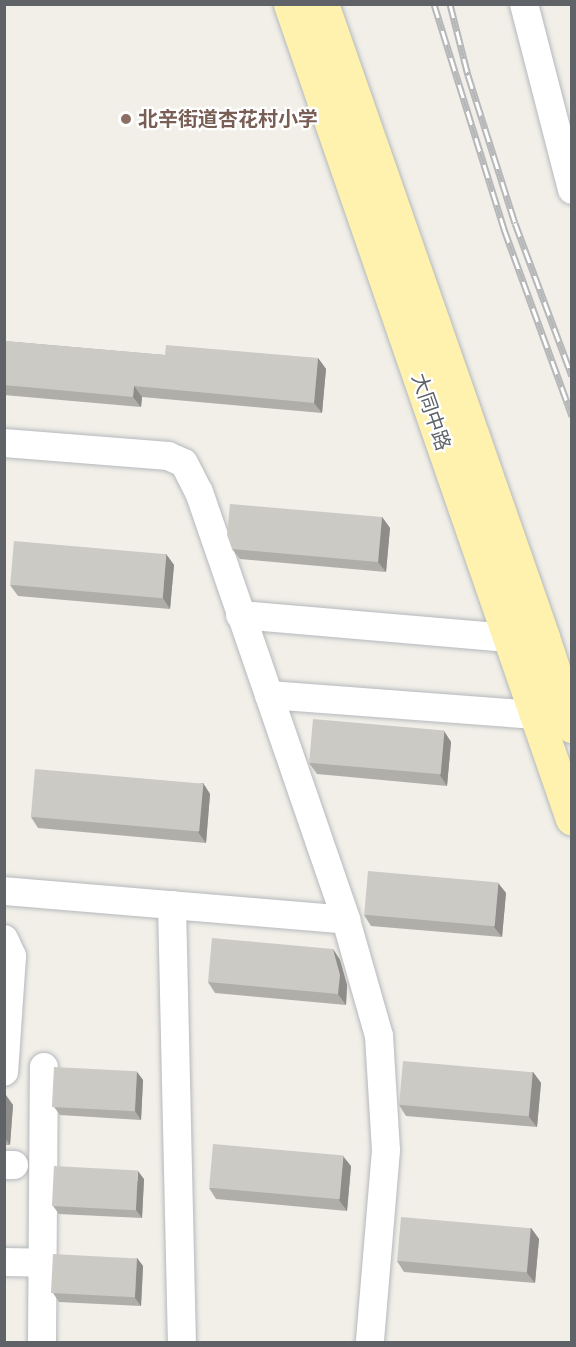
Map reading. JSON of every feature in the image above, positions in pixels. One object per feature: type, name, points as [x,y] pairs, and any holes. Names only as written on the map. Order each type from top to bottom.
[{"type":"main road","name":"大同中路","points":[[290,4],[572,819]]},
{"type":"main road","name":"大同中路","points":[[322,4],[572,726]]},
{"type":"lane","points":[[524,4],[572,190]]},
{"type":"lane","points":[[4,443],[168,456],[184,463],[199,492],[346,920],[379,1036],[386,1149],[370,1342]]},
{"type":"lane","points":[[240,615],[509,638]]},
{"type":"lane","points":[[269,695],[536,715]]},
{"type":"lane","points":[[4,891],[346,920]]},
{"type":"lane","points":[[172,905],[182,1342]]},
{"type":"lane","points":[[4,939],[12,956],[4,1072]]},
{"type":"lane","points":[[42,1342],[44,1066]]},
{"type":"lane","points":[[4,1262],[43,1263]]},
{"type":"building","points":[[4,341],[165,355],[166,345],[318,358],[314,403],[134,386],[133,397],[4,385]]},
{"type":"building","points":[[230,504],[382,517],[378,562],[232,549],[227,535]]},
{"type":"building","points":[[14,541],[166,554],[163,598],[10,585]]},
{"type":"building","points":[[313,719],[444,731],[441,774],[309,763]]},
{"type":"building","points":[[35,769],[203,784],[199,832],[31,817]]},
{"type":"building","points":[[368,871],[499,882],[495,926],[364,915]]},
{"type":"building","points":[[212,938],[333,949],[340,975],[338,994],[208,982]]},
{"type":"building","points":[[403,1061],[533,1072],[529,1116],[399,1105]]},
{"type":"building","points":[[54,1067],[137,1071],[135,1111],[52,1107]]},
{"type":"building","points":[[213,1144],[344,1155],[340,1199],[209,1188]]},
{"type":"building","points":[[54,1166],[138,1170],[136,1210],[52,1206]]},
{"type":"building","points":[[401,1217],[531,1228],[527,1272],[397,1261]]},
{"type":"building","points":[[53,1254],[137,1258],[135,1297],[51,1293]]},
{"type":"railway","points":[[434,4],[504,229],[572,416]]},
{"type":"railway","points":[[450,4],[468,75],[515,223],[572,376]]},
{"type":"place","name":"北辛街道杏花村小学","points":[[126,119]]}]
